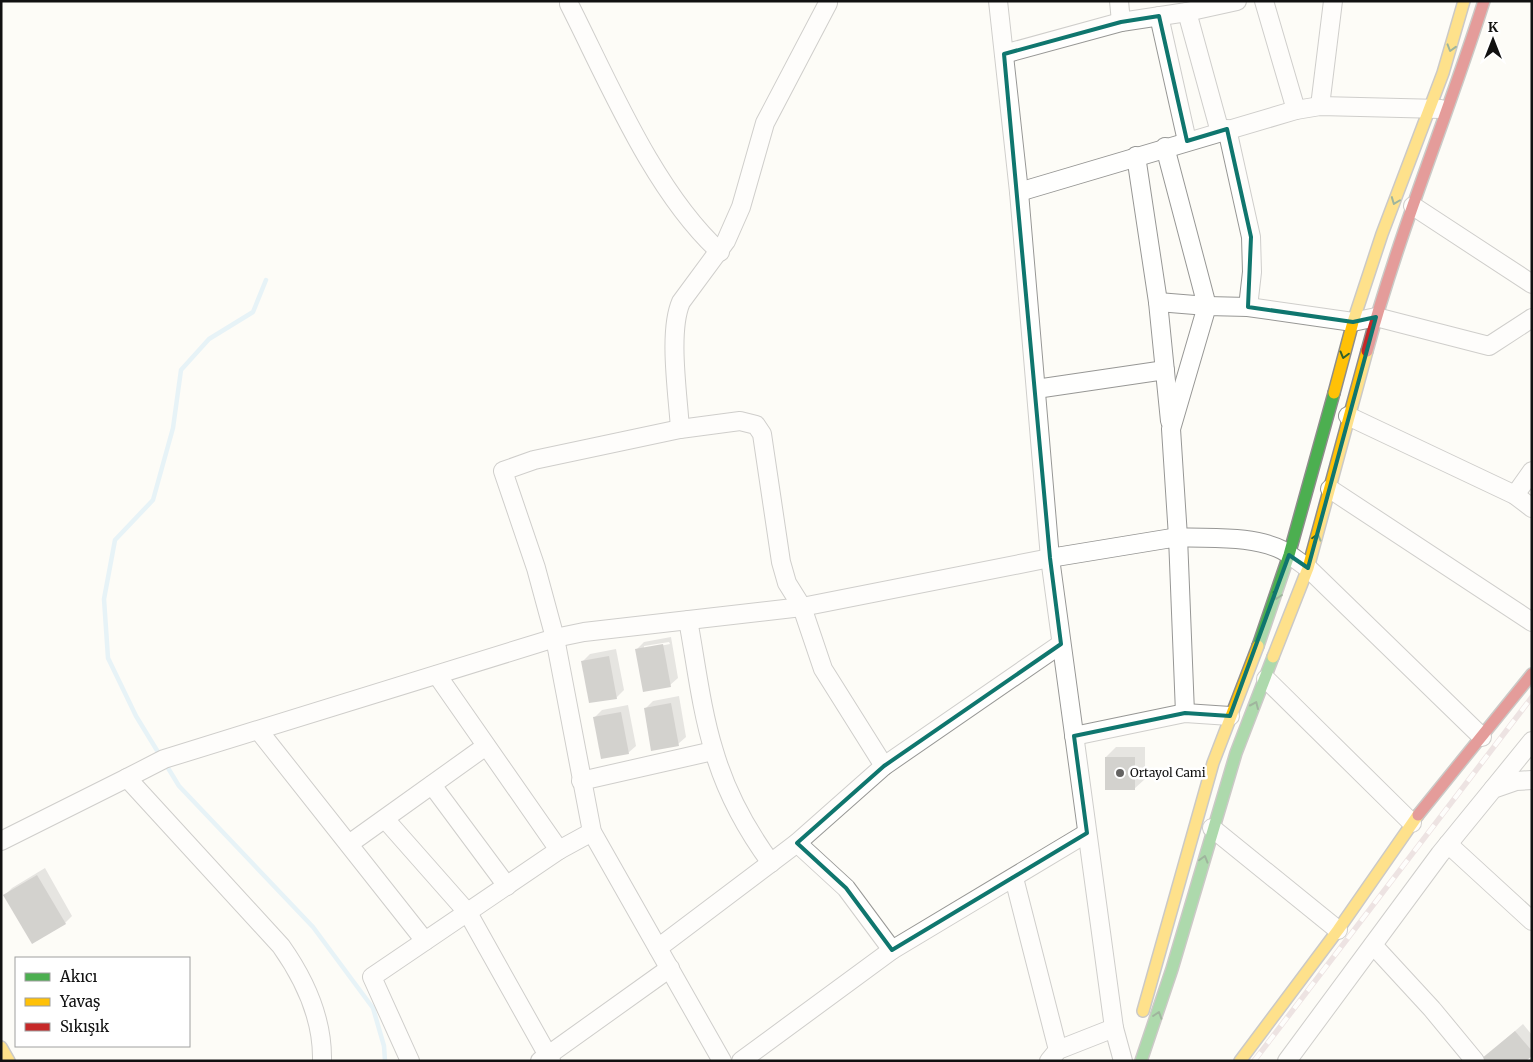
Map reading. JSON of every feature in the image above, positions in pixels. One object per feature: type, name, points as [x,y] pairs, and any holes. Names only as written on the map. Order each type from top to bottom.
[{"type":"main road","points":[[1140,1061],[1138,1029],[1205,790],[1230,716],[1272,610],[1290,555],[1353,322],[1382,234],[1431,108],[1464,1]]},
{"type":"main road","points":[[1140,1061],[1151,1036],[1172,969],[1212,828],[1236,752],[1308,568],[1376,317],[1484,1]]},
{"type":"main road","points":[[1240,1061],[1338,930],[1412,824],[1532,674]]},
{"type":"main road","points":[[1,1047],[9,1061]]},
{"type":"street","points":[[998,1],[1019,192],[1050,558],[1114,1028],[1123,1061]]},
{"type":"street","points":[[1120,1],[1121,22]]},
{"type":"street","points":[[1004,54],[1121,22],[1187,12],[1237,1]]},
{"type":"street","points":[[1264,1],[1296,110]]},
{"type":"street","points":[[1320,106],[1333,1]]},
{"type":"street","points":[[680,429],[675,331],[677,311],[681,302],[720,252],[741,207],[758,142],[773,105],[828,2]]},
{"type":"street","points":[[569,4],[634,133],[679,207],[702,236],[720,252]]},
{"type":"street","points":[[1187,12],[1223,131],[1251,237],[1252,272],[1248,307]]},
{"type":"street","points":[[1159,16],[1187,141]]},
{"type":"street","points":[[1019,192],[1165,147],[1296,110],[1320,106],[1448,109]]},
{"type":"street","points":[[1165,147],[1207,306],[1171,429]]},
{"type":"street","points":[[1136,156],[1158,302],[1171,429],[1178,537],[1185,712]]},
{"type":"street","points":[[1413,206],[1532,284]]},
{"type":"street","points":[[1158,302],[1248,307],[1353,322],[1376,317],[1489,346],[1532,318]]},
{"type":"street","points":[[1036,389],[1165,370]]},
{"type":"street","points":[[1348,416],[1515,495],[1532,508]]},
{"type":"street","points":[[722,1061],[592,832],[555,638],[536,568],[503,471],[534,460],[680,429],[745,421],[756,425],[760,429],[784,572],[792,592],[802,607],[812,642],[823,669],[884,766]]},
{"type":"street","points":[[1515,495],[1532,471]]},
{"type":"street","points":[[1330,489],[1532,622]]},
{"type":"street","points":[[1,841],[164,759],[555,638],[584,632],[802,607],[1050,558],[1178,537],[1238,540],[1264,544],[1290,555],[1308,568],[1482,737]]},
{"type":"street","points":[[688,620],[713,751],[727,788],[742,819],[771,863]]},
{"type":"street","points":[[658,948],[798,843],[884,766],[1061,644]]},
{"type":"street","points":[[437,675],[559,850]]},
{"type":"street","points":[[1266,679],[1412,824]]},
{"type":"street","points":[[1074,736],[1185,712],[1230,716]]},
{"type":"street","points":[[259,731],[425,941]]},
{"type":"street","points":[[1287,1061],[1448,844],[1532,741]]},
{"type":"street","points":[[349,844],[486,746]]},
{"type":"street","points":[[581,781],[713,751]]},
{"type":"street","points":[[127,778],[281,946],[296,967],[308,991],[317,1019],[322,1061]]},
{"type":"street","points":[[1493,789],[1516,781],[1532,780]]},
{"type":"street","points":[[432,785],[507,886]]},
{"type":"street","points":[[385,819],[468,913],[546,1059],[670,968]]},
{"type":"street","points":[[1212,828],[1338,930]]},
{"type":"street","points":[[410,1061],[372,977],[559,850],[592,832]]},
{"type":"street","points":[[741,1061],[892,950],[1087,833]]},
{"type":"street","points":[[798,843],[846,888],[892,950]]},
{"type":"street","points":[[1448,844],[1532,921]]},
{"type":"street","points":[[1014,878],[1054,1055],[1114,1028]]},
{"type":"street","points":[[1373,945],[1432,1009],[1475,1061]]},
{"type":"highlighted area","points":[[1159,16],[1187,141],[1227,129],[1251,237],[1248,307],[1353,322],[1376,317],[1308,568],[1289,555],[1230,716],[1185,713],[1074,736],[1087,833],[892,950],[846,888],[797,843],[884,766],[1061,644],[1050,558],[1004,54],[1121,22]]},
{"type":"building","points":[[663,644],[671,687],[643,692],[635,649]]},
{"type":"building","points":[[609,656],[617,699],[589,703],[581,661]]},
{"type":"building","points":[[671,703],[679,746],[651,751],[644,708]]},
{"type":"building","points":[[621,712],[629,754],[601,759],[593,717]]},
{"type":"building","name":"Ortayol Cami","points":[[1105,757],[1135,757],[1135,790],[1105,790]]},
{"type":"building","points":[[37,875],[66,924],[32,944],[3,895]]},
{"type":"building","points":[[1515,1031],[1532,1051],[1532,1056],[1526,1061],[1483,1061],[1481,1059]]},
{"type":"waterway","points":[[161,757],[136,716],[108,658],[104,599],[115,540],[153,500],[173,428],[181,370],[209,339],[253,312],[266,280]]},
{"type":"waterway","points":[[165,763],[179,786],[313,927],[373,1008],[384,1046],[385,1061]]},
{"type":"railway","points":[[1254,1061],[1532,697]]},
{"type":"traffic: fast","points":[[1258,646],[1289,555],[1334,393]]},
{"type":"traffic: fast","points":[[1141,1061],[1172,969],[1236,753],[1273,657]]},
{"type":"traffic: slow","points":[[1334,393],[1353,322],[1382,234],[1443,73],[1464,1]]},
{"type":"traffic: slow","points":[[1273,657],[1308,568],[1367,351]]},
{"type":"traffic: slow","points":[[1143,1011],[1213,763],[1258,646]]},
{"type":"traffic: slow","points":[[1240,1061],[1338,930],[1418,815]]},
{"type":"traffic: slow","points":[[1,1047],[9,1061]]},
{"type":"traffic: jam","points":[[1367,351],[1408,219],[1484,1]]},
{"type":"traffic: jam","points":[[1418,815],[1532,674]]},
{"type":"place","name":"Ortayol Cami","points":[[1120,773]]}]
